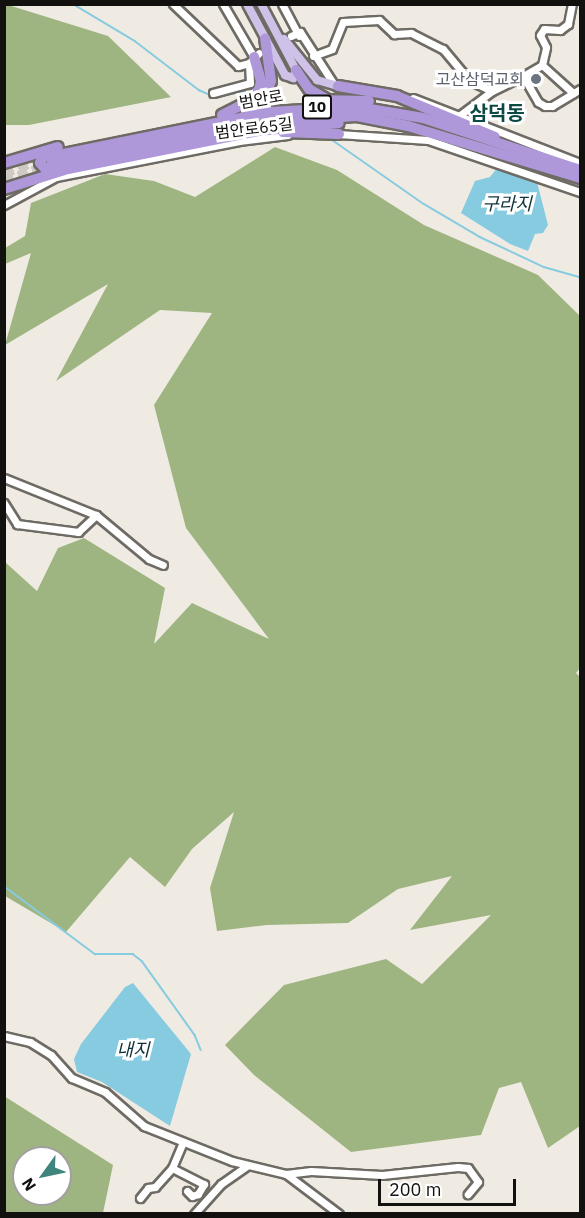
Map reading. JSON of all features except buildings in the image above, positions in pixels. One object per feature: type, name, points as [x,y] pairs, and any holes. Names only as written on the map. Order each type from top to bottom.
[{"type":"highway","points":[[250,109],[266,96],[271,81],[265,38]]},
{"type":"highway","points":[[222,115],[244,104],[259,90],[261,81],[256,57]]},
{"type":"highway","points":[[296,70],[309,89],[327,99]]},
{"type":"highway","points":[[338,91],[397,96],[481,129],[516,149]]},
{"type":"highway","points":[[4,189],[49,162],[250,109],[327,99],[374,102],[423,118]]},
{"type":"highway","name":"범안로","points":[[49,162],[306,107],[375,108],[423,118],[580,170]]},
{"type":"highway","name":"범안로","points":[[49,162],[288,119],[357,116],[408,126],[580,178]]},
{"type":"highway","points":[[6,162],[49,162],[327,123],[408,126]]},
{"type":"highway","points":[[259,131],[339,130]]},
{"type":"highway","points":[[478,154],[498,152]]},
{"type":"main road","points":[[247,4],[287,77],[293,78],[296,70],[261,4]]},
{"type":"main road","points":[[267,15],[317,80],[338,91]]},
{"type":"street","points":[[173,4],[238,66],[256,57]]},
{"type":"street","points":[[213,93],[250,83],[256,57],[223,4]]},
{"type":"street","points":[[282,4],[325,76],[338,91],[374,87],[460,115],[580,163]]},
{"type":"street","points":[[460,115],[492,91],[542,65],[546,47],[540,35],[544,29],[560,30],[568,24],[572,4]]},
{"type":"street","points":[[313,56],[332,49],[343,22],[379,20],[394,34],[411,33],[443,49],[469,80],[492,91]]},
{"type":"street","points":[[292,37],[300,33]]},
{"type":"street","points":[[523,76],[538,102],[545,106],[552,106],[577,91],[542,65]]},
{"type":"street","name":"범안로65길","points":[[4,205],[56,177],[239,141],[339,130],[413,138],[478,154],[580,192]]},
{"type":"street","points":[[4,478],[96,514],[149,559],[164,565]]},
{"type":"street","points":[[4,503],[17,524],[78,532],[96,514]]},
{"type":"street","points":[[4,1036],[30,1042],[51,1055],[72,1078],[105,1092],[144,1126],[247,1166],[286,1174],[311,1171],[382,1175],[458,1167],[468,1168],[478,1182],[468,1194]]},
{"type":"street","points":[[140,1198],[148,1188],[155,1187],[172,1168],[183,1142]]},
{"type":"street","points":[[194,1214],[247,1166]]},
{"type":"street","points":[[172,1168],[204,1184],[198,1194],[192,1196],[187,1191]]},
{"type":"street","points":[[286,1174],[339,1214]]},
{"type":"street","points":[[198,1194],[206,1201]]},
{"type":"green space","points":[[5,4],[108,36],[171,97],[29,125],[5,125]]},
{"type":"green space","points":[[275,147],[337,170],[424,225],[538,275],[580,316],[580,668],[576,673],[580,677],[580,1126],[548,1148],[521,1082],[499,1088],[481,1135],[351,1152],[254,1075],[225,1045],[284,985],[386,959],[422,984],[491,915],[410,930],[452,876],[398,889],[348,923],[267,925],[217,931],[210,888],[234,812],[192,849],[165,887],[130,857],[66,932],[5,896],[5,562],[37,591],[58,548],[84,538],[165,588],[154,644],[192,603],[269,639],[186,528],[154,405],[212,313],[160,310],[56,381],[108,284],[5,345],[31,253],[5,264],[5,248],[25,236],[31,203],[105,174],[154,181],[195,197]]},
{"type":"green space","points":[[4,1096],[113,1165],[103,1213],[5,1213]]},
{"type":"water","name":"구라지","points":[[498,167],[536,178],[548,225],[543,233],[535,234],[528,251],[510,244],[461,213],[475,181],[490,177]]},
{"type":"water","name":"내지","points":[[133,983],[191,1054],[170,1126],[102,1082],[77,1072],[74,1059],[81,1044],[125,987]]},
{"type":"waterway","points":[[73,4],[135,41],[199,90],[215,97],[245,91]]},
{"type":"waterway","points":[[331,139],[424,204],[480,237],[544,267],[580,277]]},
{"type":"waterway","points":[[4,886],[95,954],[133,954],[142,961],[195,1035],[201,1050]]},
{"type":"tunnel","points":[[4,173],[48,157]]},
{"type":"tunnel","points":[[4,181],[51,165]]},
{"type":"place","name":"고산삼덕교회","points":[[536,79]]},
{"type":"district","name":"삼덕동","points":[[497,112]]}]
